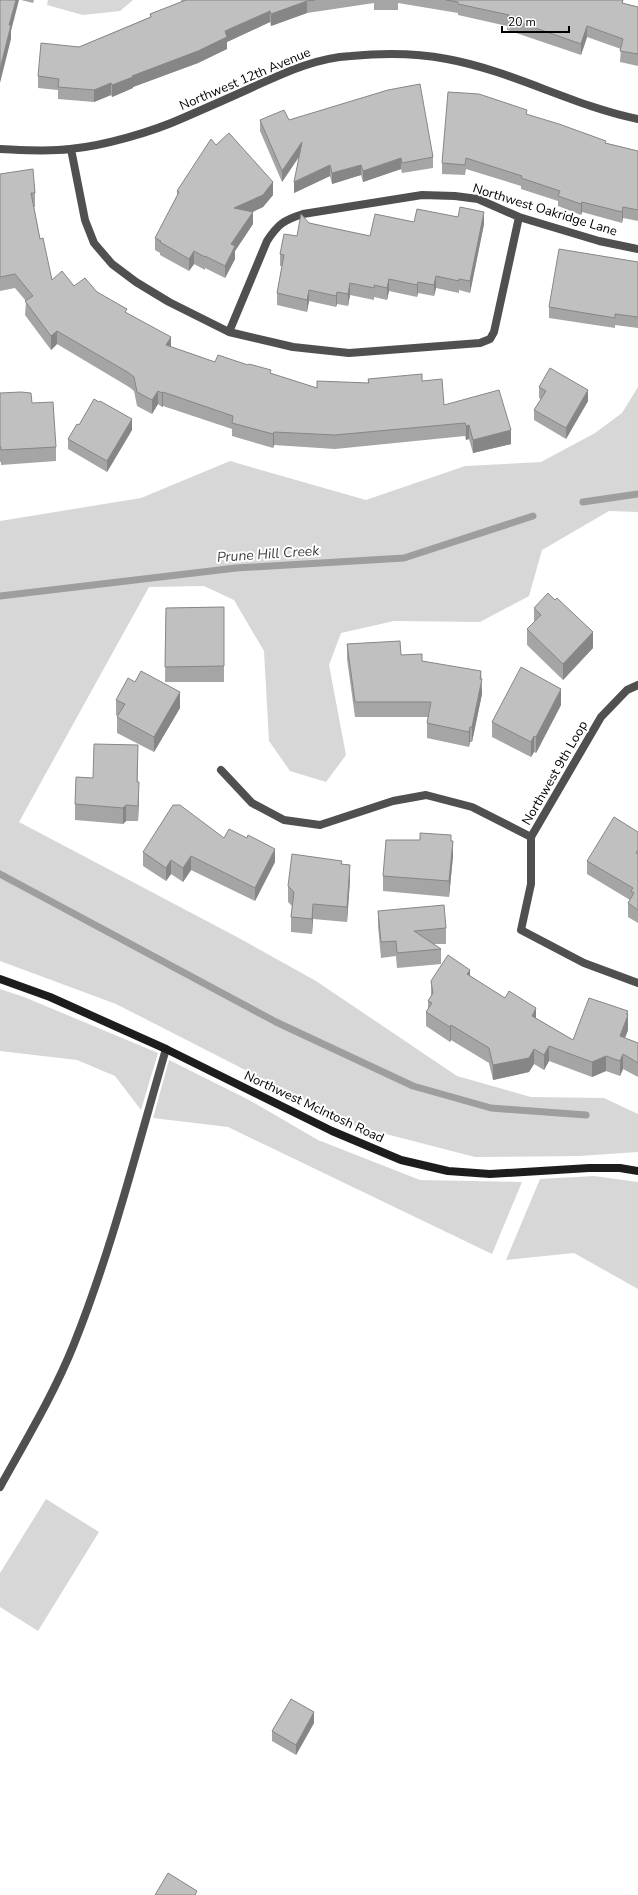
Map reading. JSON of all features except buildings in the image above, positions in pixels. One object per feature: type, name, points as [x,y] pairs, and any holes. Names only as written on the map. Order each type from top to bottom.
[{"type":"street","name":"Northwest 12th Avenue","points":[[0,149],[71,149],[144,132],[181,119],[299,67],[324,60],[350,56],[415,55],[448,59],[515,78],[597,109],[638,119]]},
{"type":"street","points":[[71,149],[85,220],[94,244],[112,264],[136,282],[170,302],[229,332],[262,341],[293,347],[349,353],[480,343],[490,339],[494,332],[519,217]]},
{"type":"street","name":"Northwest Oakridge Lane","points":[[229,332],[275,228],[287,219],[302,214],[422,195],[455,196],[478,199],[519,217],[599,241],[638,249]]},
{"type":"street","name":"Northwest 9th Loop","points":[[638,685],[627,690],[602,717],[531,837],[531,884],[521,930],[584,963],[638,983]]},
{"type":"street","points":[[221,770],[252,803],[284,820],[320,825],[393,801],[426,795],[472,807],[531,837]]},
{"type":"street","name":"Northwest McIntosh Road","points":[[0,979],[50,997],[166,1050],[332,1131],[401,1160],[448,1171],[490,1174],[589,1168],[620,1168],[638,1171]]},
{"type":"street","points":[[0,1487],[36,1422],[73,1345],[105,1259],[166,1050]]},
{"type":"shaded area","points":[[48,0],[133,0],[120,11],[83,15],[47,5]]},
{"type":"shaded area","points":[[638,387],[638,512],[609,511],[542,550],[529,596],[480,622],[394,621],[341,633],[329,665],[346,755],[326,782],[290,771],[269,741],[264,651],[234,600],[204,586],[149,587],[19,822],[237,937],[316,981],[457,1076],[531,1097],[604,1098],[638,1114],[638,1152],[579,1156],[475,1157],[355,1126],[116,1004],[0,961],[0,521],[141,498],[230,461],[366,500],[465,466],[541,462],[595,433],[622,413]]},
{"type":"shaded area","points":[[0,989],[24,997],[158,1053],[141,1110],[115,1076],[77,1060],[0,1051]]},
{"type":"shaded area","points":[[169,1060],[251,1101],[318,1140],[420,1180],[522,1182],[492,1254],[228,1127],[153,1118]]},
{"type":"shaded area","points":[[594,1176],[638,1182],[638,1289],[574,1253],[506,1260],[540,1179]]},
{"type":"shaded area","points":[[46,1499],[99,1532],[38,1631],[0,1607],[0,1573]]},
{"type":"waterway","name":"Prune Hill Creek","points":[[583,502],[638,494]]},
{"type":"waterway","name":"Prune Hill Creek","points":[[0,596],[236,568],[404,558],[533,516]]},
{"type":"waterway","points":[[0,874],[276,1022],[413,1086],[491,1108],[586,1115]]}]
